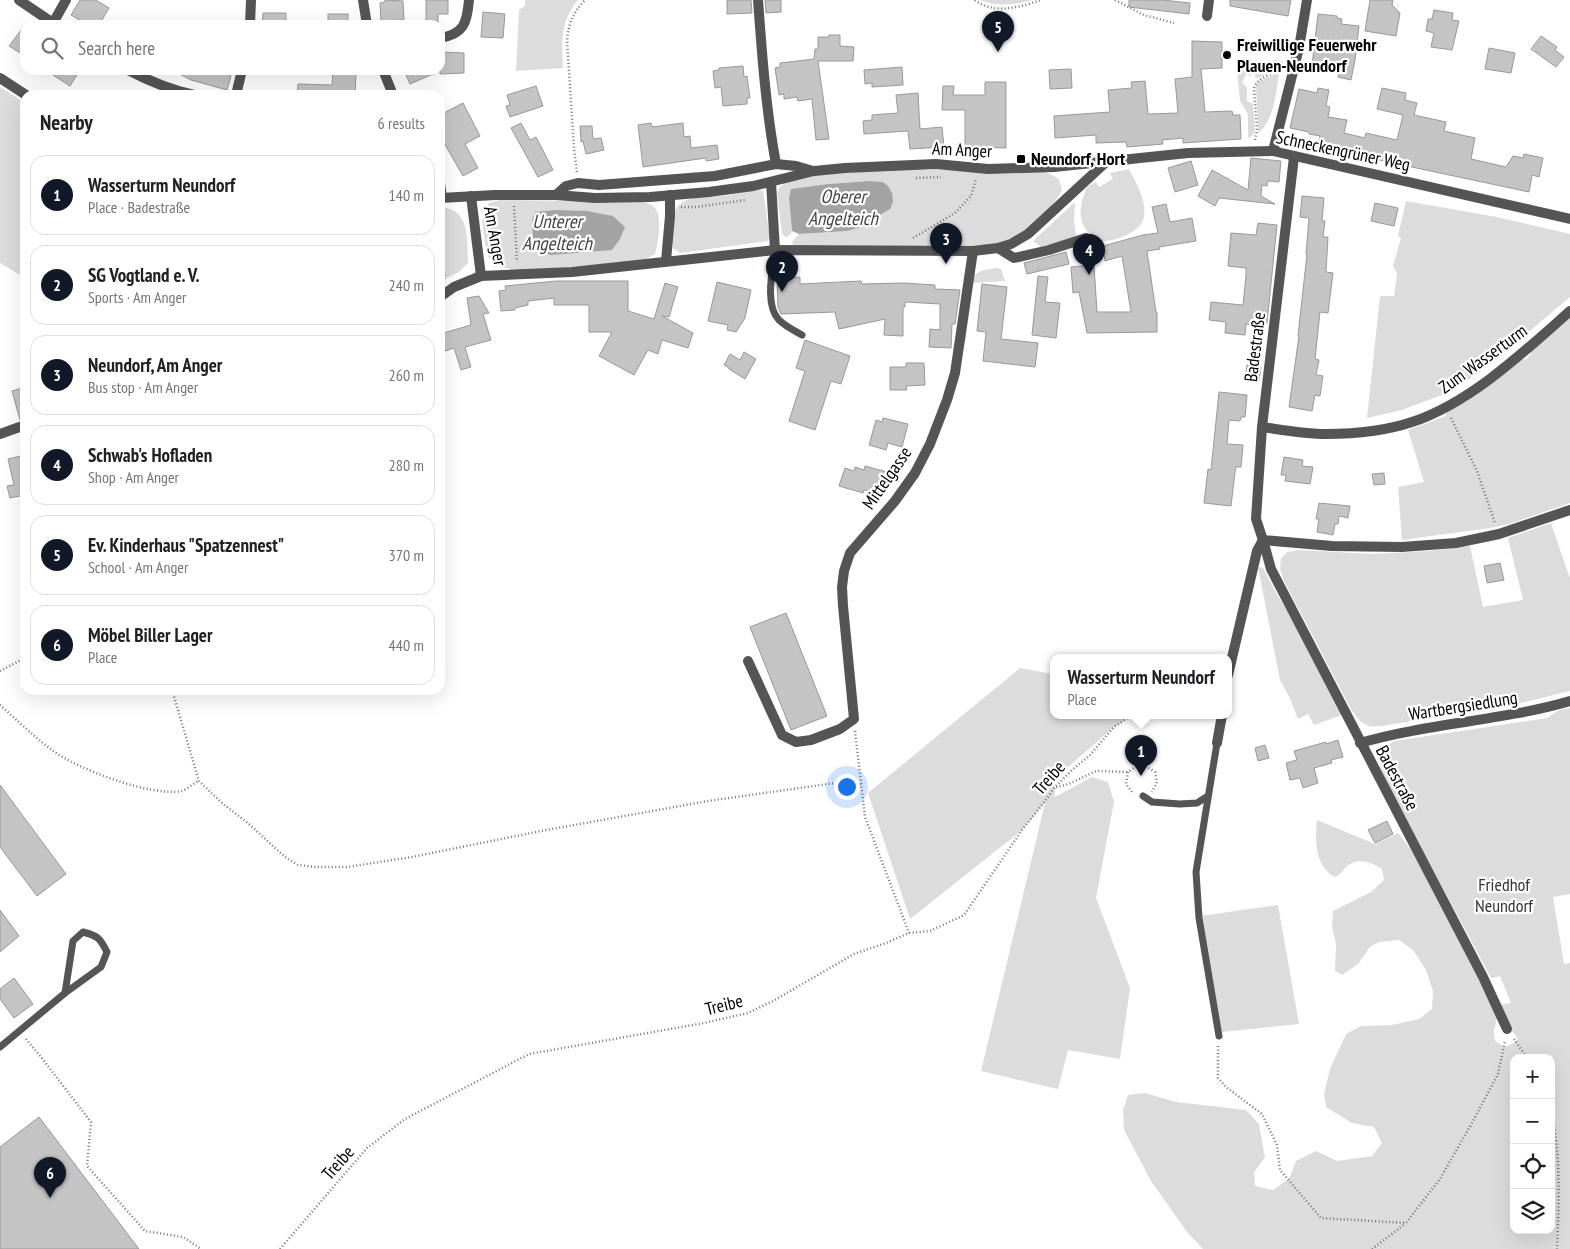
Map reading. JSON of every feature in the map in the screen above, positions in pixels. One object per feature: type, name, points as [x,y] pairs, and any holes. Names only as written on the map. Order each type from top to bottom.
[{"type":"street","points":[[19,0],[49,20]]},
{"type":"street","points":[[57,20],[66,0]]},
{"type":"street","points":[[250,20],[251,0]]},
{"type":"street","points":[[363,0],[366,20]]},
{"type":"street","points":[[445,37],[456,34],[464,25],[469,0]]},
{"type":"street","points":[[758,0],[768,122],[776,164]]},
{"type":"street","points":[[1207,16],[1209,0]]},
{"type":"street","points":[[1273,151],[1299,48],[1307,0]]},
{"type":"street","points":[[137,75],[173,90]]},
{"type":"street","points":[[237,90],[241,75]]},
{"type":"street","points":[[385,75],[391,90]]},
{"type":"street","points":[[0,78],[20,91]]},
{"type":"street","name":"Schneckengrüner Weg","points":[[1106,162],[1188,153],[1273,151],[1570,219]]},
{"type":"street","name":"Badestraße","points":[[1294,157],[1262,428],[1256,519],[1271,568],[1347,713],[1360,743],[1493,993],[1507,1029]]},
{"type":"street","name":"Am Anger","points":[[1106,162],[1028,234],[1011,244],[998,248],[973,251],[775,250],[572,272],[481,276],[471,196],[650,197],[753,186],[814,171],[845,168],[936,164],[980,168],[1054,167],[1106,162]]},
{"type":"street","name":"Am Anger","points":[[556,195],[566,186],[578,183],[599,185],[715,176],[776,164],[796,166],[814,171]]},
{"type":"street","points":[[770,182],[775,250]]},
{"type":"street","points":[[666,261],[670,195]]},
{"type":"street","points":[[445,198],[471,196]]},
{"type":"street","points":[[998,248],[1014,258],[1049,250],[1086,238]]},
{"type":"street","name":"Mittelgasse","points":[[854,718],[843,606],[842,587],[844,571],[850,552],[895,501],[915,473],[930,444],[955,373],[973,251]]},
{"type":"street","points":[[445,293],[454,286],[481,276]]},
{"type":"street","name":"Zum Wasserturm","points":[[1262,428],[1324,434],[1355,433],[1381,430],[1413,422],[1446,407],[1472,391],[1504,367],[1570,311]]},
{"type":"street","points":[[0,434],[20,427]]},
{"type":"street","points":[[1232,658],[1257,551],[1263,540],[1332,546],[1402,547],[1456,543],[1500,534],[1570,510]]},
{"type":"street","points":[[748,661],[782,735],[796,742],[811,740],[840,729],[854,718]]},
{"type":"street","name":"Wartbergsiedlung","points":[[1360,743],[1415,730],[1517,714],[1570,701]]},
{"type":"street","points":[[1217,743],[1221,719]]},
{"type":"lane","points":[[775,250],[770,286],[773,313],[780,321],[802,335]]},
{"type":"lane","points":[[1217,743],[1196,872],[1199,918],[1219,1036]]},
{"type":"lane","points":[[1143,796],[1152,802],[1180,804],[1197,803],[1208,796]]},
{"type":"lane","points":[[0,1047],[101,966],[107,952],[100,939],[93,934],[83,932],[73,941],[65,994]]},
{"type":"path","points":[[578,183],[566,40],[568,27],[575,10],[585,0]]},
{"type":"path","points":[[975,0],[991,8],[1003,9],[1041,0]]},
{"type":"path","points":[[1115,0],[1144,15],[1174,23]]},
{"type":"path","points":[[1253,151],[1256,131],[1255,84],[1259,80],[1279,71],[1293,71]]},
{"type":"path","points":[[904,251],[904,242],[955,213],[971,196],[980,168]]},
{"type":"path","points":[[514,205],[517,262]]},
{"type":"path","points":[[1446,407],[1477,471],[1500,534]]},
{"type":"path","points":[[0,671],[20,661]]},
{"type":"path","points":[[173,695],[199,781],[285,858],[298,865],[347,867],[412,857],[541,831],[718,800],[835,783],[861,784]]},
{"type":"path","points":[[0,705],[53,751],[87,770],[125,783],[162,791],[183,790],[199,781]]},
{"type":"path","points":[[854,718],[865,818],[909,933]]},
{"type":"path","name":"Treibe","points":[[280,1249],[367,1148],[405,1119],[529,1054],[704,1023],[748,1013],[773,1001],[854,954],[886,944],[909,933],[930,931],[964,915],[1022,830],[1055,787],[1090,755],[1114,727],[1126,719]]},
{"type":"path","points":[[1055,787],[1069,784],[1096,771],[1128,772],[1136,766],[1146,766],[1154,772],[1157,782],[1152,792],[1143,796],[1132,793],[1126,784],[1128,772]]},
{"type":"path","points":[[1507,1029],[1524,1054]]},
{"type":"path","points":[[1372,1249],[1406,1223],[1440,1179],[1498,1074],[1507,1029]]},
{"type":"path","points":[[19,1031],[90,1122],[87,1166],[145,1231],[183,1237],[200,1249]]},
{"type":"path","points":[[1219,1036],[1218,1078],[1226,1087],[1262,1114],[1277,1145],[1280,1170],[1321,1218],[1406,1223]]},
{"type":"path","points":[[1555,1127],[1559,1209],[1557,1249]]},
{"type":"green space","points":[[525,0],[578,0],[568,16],[563,32],[563,68],[516,71],[519,10],[525,6]]},
{"type":"green space","points":[[980,0],[1033,0],[1020,3],[993,4]]},
{"type":"green space","points":[[1274,60],[1283,61],[1281,69],[1258,78],[1255,77],[1254,67]]},
{"type":"green space","points":[[1250,68],[1251,76],[1246,74],[1242,83],[1247,87],[1247,101],[1253,104],[1255,131],[1248,138],[1248,114],[1240,101],[1237,69]]},
{"type":"green space","points":[[1278,73],[1274,105],[1268,121],[1259,133],[1256,85],[1259,81]]},
{"type":"green space","points":[[0,87],[20,100],[20,275],[0,263]]},
{"type":"green space","points":[[892,169],[1046,172],[1059,179],[1062,190],[1052,206],[1031,227],[1015,238],[999,245],[969,248],[794,247],[792,242],[799,234],[847,231],[858,228],[883,182],[848,182],[792,189],[789,198],[792,231],[786,237],[782,234],[777,194],[779,188],[786,182],[818,175]]},
{"type":"green space","points":[[1129,169],[1138,186],[1144,205],[1145,211],[1142,222],[1134,231],[1122,237],[1109,241],[1097,240],[1086,229],[1081,218],[1081,205],[1087,187],[1096,182],[1099,187],[1113,179],[1110,173]]},
{"type":"green space","points":[[757,189],[763,191],[770,238],[767,241],[680,253],[673,248],[672,221],[681,203],[695,198]]},
{"type":"green space","points":[[500,200],[647,203],[652,205],[657,211],[659,223],[655,254],[644,260],[592,265],[521,271],[506,268],[495,264],[489,258],[482,221],[489,203]]},
{"type":"green space","points":[[1406,201],[1497,217],[1570,234],[1570,297],[1488,366],[1465,382],[1442,395],[1402,410],[1367,418],[1380,296],[1394,296],[1397,273],[1393,266],[1401,238],[1398,236]]},
{"type":"green space","points":[[1075,202],[1074,221],[1076,235],[1073,239],[1041,247],[1033,241]]},
{"type":"green space","points":[[445,208],[457,213],[462,220],[467,236],[468,263],[459,272],[445,279]]},
{"type":"green space","points":[[1001,269],[1005,281],[973,283],[965,344],[963,341],[973,276],[981,271]]},
{"type":"green space","points":[[1570,315],[1570,503],[1509,524],[1402,540],[1398,487],[1424,482],[1408,430],[1446,416],[1449,408],[1518,360],[1526,359],[1531,354],[1530,352]]},
{"type":"green space","points":[[1551,523],[1570,579],[1570,691],[1521,703],[1382,726],[1364,724],[1351,709],[1284,581],[1280,569],[1281,558],[1287,552],[1300,550],[1371,554],[1430,551],[1470,546],[1483,607],[1523,600],[1508,538]]},
{"type":"green space","points":[[1258,567],[1263,568],[1277,595],[1291,616],[1342,715],[1314,725],[1308,714],[1298,719],[1280,680]]},
{"type":"green space","points":[[1020,668],[1050,673],[1050,719],[1126,719],[1114,727],[1053,780],[1055,797],[1092,777],[1108,782],[1114,802],[1096,898],[1130,988],[1120,1059],[1068,1050],[1058,1089],[981,1071],[1045,803],[1022,830],[910,919],[868,793]]},
{"type":"green space","name":"Friedhof Neundorf","points":[[1570,708],[1570,894],[1553,897],[1564,964],[1570,963],[1570,1249],[1203,1249],[1187,1232],[1151,1181],[1124,1130],[1123,1110],[1128,1095],[1145,1093],[1176,1102],[1246,1110],[1259,1124],[1265,1157],[1254,1172],[1255,1186],[1273,1190],[1289,1179],[1296,1161],[1316,1151],[1337,1161],[1372,1156],[1382,1143],[1374,1127],[1352,1123],[1326,1107],[1324,1094],[1330,1069],[1346,1034],[1361,1026],[1392,1025],[1419,1019],[1432,1009],[1433,991],[1426,970],[1413,950],[1399,940],[1379,942],[1370,947],[1358,964],[1342,975],[1335,971],[1336,944],[1332,927],[1333,911],[1371,892],[1384,880],[1382,869],[1373,864],[1359,861],[1350,864],[1334,877],[1327,871],[1317,851],[1317,820],[1375,844],[1398,833],[1413,852],[1491,1004],[1497,1018],[1494,1031],[1495,1041],[1505,1047],[1518,1039],[1510,1028],[1499,1005],[1511,1003],[1500,976],[1491,978],[1390,789],[1381,768],[1380,758],[1388,745],[1394,741],[1547,718],[1559,710]]},
{"type":"green space","points":[[1278,905],[1299,1024],[1222,1032],[1201,916]]},
{"type":"water","name":"Oberer Angelteich","points":[[869,181],[883,182],[888,186],[892,193],[893,202],[890,209],[858,228],[847,231],[799,234],[792,231],[789,198],[791,189]]},
{"type":"water","name":"Unterer Angelteich","points":[[556,210],[587,211],[613,216],[625,227],[620,239],[612,250],[550,255],[540,249],[533,240],[532,220],[535,212]]},
{"type":"building","points":[[80,0],[96,0],[109,8],[102,20],[80,20],[71,15]]},
{"type":"building","points":[[385,0],[403,1],[404,20],[381,20],[380,3],[385,2]]},
{"type":"building","points":[[426,0],[448,0],[448,14],[438,14],[438,20],[426,20]]},
{"type":"building","points":[[727,0],[751,0],[752,13],[727,14]]},
{"type":"building","points":[[765,0],[781,0],[781,12],[766,13]]},
{"type":"building","points":[[1129,0],[1163,0],[1190,3],[1189,14],[1129,7]]},
{"type":"building","points":[[1230,0],[1291,0],[1288,16],[1230,6]]},
{"type":"building","points":[[1370,0],[1393,0],[1392,5],[1400,13],[1396,36],[1365,31]]},
{"type":"building","points":[[1434,10],[1453,13],[1452,20],[1459,21],[1452,50],[1431,47],[1434,33],[1426,31],[1428,19],[1432,19]]},
{"type":"building","points":[[483,12],[505,14],[503,38],[481,37]]},
{"type":"building","points":[[263,13],[286,13],[286,20],[262,20]]},
{"type":"building","points":[[328,14],[348,14],[348,20],[328,20]]},
{"type":"building","points":[[1318,14],[1337,16],[1337,18],[1342,19],[1341,24],[1359,26],[1351,80],[1338,77],[1339,68],[1312,65]]},
{"type":"building","points":[[20,32],[20,53],[9,46]]},
{"type":"building","points":[[829,35],[840,35],[840,46],[854,47],[853,61],[818,61],[829,139],[816,140],[812,99],[798,101],[797,97],[784,99],[784,94],[779,95],[775,68],[780,67],[780,63],[814,59],[815,49],[818,49],[818,37],[829,37]]},
{"type":"building","points":[[1541,36],[1557,47],[1555,50],[1564,57],[1556,67],[1531,49]]},
{"type":"building","points":[[1192,41],[1222,42],[1222,68],[1201,69],[1205,112],[1232,111],[1233,115],[1240,115],[1241,139],[1183,143],[1183,138],[1162,140],[1163,144],[1127,147],[1126,142],[1096,143],[1096,135],[1055,138],[1054,116],[1110,112],[1108,90],[1132,88],[1131,82],[1145,81],[1148,114],[1178,113],[1175,79],[1192,77]]},
{"type":"building","points":[[1489,48],[1515,53],[1511,73],[1485,69]]},
{"type":"building","points":[[445,52],[464,53],[464,73],[445,74]]},
{"type":"building","points":[[743,66],[744,77],[747,76],[750,98],[747,98],[747,104],[723,106],[721,87],[715,88],[713,71],[719,70],[719,68]]},
{"type":"building","points":[[902,67],[903,85],[872,87],[872,83],[865,84],[864,70]]},
{"type":"building","points":[[1071,69],[1072,88],[1050,89],[1049,70]]},
{"type":"building","points":[[53,75],[77,75],[70,86]]},
{"type":"building","points":[[182,75],[231,76],[227,90],[191,80]]},
{"type":"building","points":[[333,75],[356,75],[355,90],[297,90],[298,84],[332,85]]},
{"type":"building","points":[[406,75],[431,75],[410,84]]},
{"type":"building","points":[[985,82],[1006,82],[1006,148],[965,147],[965,110],[942,110],[943,86],[954,86],[953,95],[985,95]]},
{"type":"building","points":[[536,86],[543,106],[510,117],[506,106],[510,105],[507,95]]},
{"type":"building","points":[[1318,88],[1329,90],[1326,106],[1330,107],[1328,117],[1347,120],[1344,133],[1365,138],[1366,133],[1397,140],[1403,115],[1377,109],[1382,88],[1406,93],[1405,100],[1417,103],[1414,115],[1446,122],[1444,131],[1475,138],[1471,159],[1506,167],[1513,156],[1523,158],[1524,154],[1543,158],[1539,177],[1532,175],[1529,192],[1318,147],[1320,136],[1290,128],[1299,89],[1317,93]]},
{"type":"building","points":[[918,93],[920,129],[942,127],[944,147],[910,149],[908,131],[864,134],[863,121],[872,120],[872,115],[898,113],[896,95]]},
{"type":"building","points":[[463,103],[480,136],[465,144],[478,168],[463,176],[445,145],[445,112]]},
{"type":"building","points":[[521,123],[530,140],[536,137],[553,170],[538,177],[511,128]]},
{"type":"building","points":[[651,123],[652,127],[683,123],[684,137],[690,136],[691,148],[717,145],[719,159],[706,161],[706,158],[643,167],[638,125]]},
{"type":"building","points":[[580,126],[592,126],[593,139],[601,138],[604,150],[586,154],[583,141],[581,142]]},
{"type":"building","points":[[1251,158],[1281,161],[1279,182],[1268,181],[1267,186],[1262,185],[1261,196],[1275,204],[1219,198],[1215,206],[1198,196],[1212,170],[1248,190]]},
{"type":"building","points":[[1191,161],[1198,185],[1175,192],[1168,168]]},
{"type":"building","points":[[1302,196],[1324,198],[1322,221],[1325,221],[1323,237],[1328,237],[1326,272],[1333,273],[1328,313],[1320,312],[1315,359],[1319,360],[1316,375],[1323,376],[1320,396],[1315,395],[1312,411],[1289,407],[1299,336],[1307,254],[1309,218],[1300,217]]},
{"type":"building","points":[[1375,203],[1398,208],[1394,226],[1371,221]]},
{"type":"building","points":[[1166,204],[1170,222],[1192,218],[1196,241],[1159,247],[1160,249],[1147,251],[1157,312],[1157,332],[1087,333],[1079,292],[1073,293],[1071,267],[1094,265],[1097,312],[1131,312],[1122,256],[1105,261],[1103,246],[1143,235],[1158,233],[1152,207]]},
{"type":"building","points":[[1258,223],[1277,225],[1267,323],[1263,326],[1246,324],[1245,335],[1225,333],[1226,322],[1209,320],[1211,302],[1243,305],[1246,276],[1246,268],[1228,266],[1231,233],[1256,235]]},
{"type":"building","points":[[1066,252],[1069,264],[1027,274],[1024,263]]},
{"type":"building","points":[[1038,276],[1048,277],[1045,302],[1060,303],[1056,338],[1032,335]]},
{"type":"building","points":[[800,277],[800,284],[861,281],[862,284],[904,283],[935,285],[935,289],[960,290],[955,324],[952,324],[951,348],[929,347],[930,329],[940,330],[940,304],[905,302],[905,307],[903,307],[903,336],[884,335],[885,319],[839,329],[835,312],[781,314],[778,307],[777,278]]},
{"type":"building","points":[[556,281],[628,281],[628,311],[654,319],[665,283],[678,287],[669,317],[662,316],[693,333],[688,348],[662,340],[658,354],[648,350],[634,375],[599,356],[612,332],[589,332],[589,305],[554,305],[554,298],[528,301],[528,305],[515,308],[515,310],[501,311],[499,291],[506,290],[505,286]]},
{"type":"building","points":[[717,282],[751,290],[745,318],[736,332],[727,330],[728,325],[708,321]]},
{"type":"building","points":[[982,284],[1007,287],[1001,339],[1038,343],[1035,367],[983,361],[986,332],[977,331]]},
{"type":"building","points":[[479,296],[489,313],[483,314],[491,340],[465,347],[471,367],[461,370],[454,348],[445,351],[445,333],[471,325],[467,298]]},
{"type":"building","points":[[805,340],[850,356],[841,384],[831,381],[815,430],[789,421],[805,371],[796,368]]},
{"type":"building","points":[[744,352],[756,359],[745,379],[724,365],[730,354],[740,360]]},
{"type":"building","points":[[906,363],[924,363],[925,385],[906,386],[907,390],[890,390],[890,367],[906,367]]},
{"type":"building","points":[[1247,365],[1261,367],[1259,381],[1245,380]]},
{"type":"building","points":[[20,389],[20,420],[12,391]]},
{"type":"building","points":[[1219,392],[1247,395],[1245,417],[1241,417],[1240,421],[1229,420],[1227,444],[1243,445],[1241,467],[1236,467],[1235,472],[1231,506],[1204,503],[1208,469],[1211,470]]},
{"type":"building","points":[[883,418],[908,424],[902,447],[888,443],[886,450],[869,445],[876,420],[882,422]]},
{"type":"building","points":[[20,456],[20,496],[10,498],[7,486],[14,485],[8,459]]},
{"type":"building","points":[[1284,457],[1303,460],[1302,466],[1313,467],[1310,484],[1285,481],[1286,475],[1281,475]]},
{"type":"building","points":[[865,466],[887,472],[881,495],[864,490],[863,493],[839,486],[845,468],[854,471],[855,467],[864,470]]},
{"type":"building","points":[[1384,473],[1385,484],[1374,485],[1372,474]]},
{"type":"building","points":[[1319,503],[1350,506],[1348,518],[1339,516],[1333,535],[1317,532],[1319,519],[1316,519]]},
{"type":"building","points":[[1500,563],[1504,580],[1487,583],[1484,566]]},
{"type":"building","points":[[786,613],[827,716],[791,730],[750,627]]},
{"type":"building","points":[[1338,740],[1343,757],[1331,760],[1332,763],[1314,768],[1318,783],[1303,788],[1300,778],[1290,780],[1286,763],[1297,760],[1294,751]]},
{"type":"building","points":[[1265,745],[1269,758],[1258,761],[1255,748]]},
{"type":"building","points":[[0,785],[66,874],[37,896],[0,847]]},
{"type":"building","points":[[1387,821],[1393,834],[1375,843],[1368,830]]},
{"type":"building","points":[[0,910],[19,936],[0,952]]},
{"type":"building","points":[[14,978],[33,1004],[14,1018],[0,999],[0,989]]},
{"type":"building","points":[[39,1117],[139,1249],[0,1249],[0,1147]]},
{"type":"place","name":"Ev. Kinderhaus \"Spatzennest\"","points":[[998,52]]},
{"type":"place","name":"Freiwillige Feuerwehr Plauen-Neundorf","points":[[1227,55]]},
{"type":"place","name":"Neundorf, Hort","points":[[1021,159]]},
{"type":"place","name":"Neundorf, Am Anger","points":[[946,264]]},
{"type":"place","name":"Schwab's Hofladen","points":[[1089,275]]},
{"type":"place","name":"SG Vogtland e. V.","points":[[782,292]]},
{"type":"place","name":"Wasserturm Neundorf","points":[[1141,776]]},
{"type":"place","name":"Möbel Biller Lager","points":[[50,1198]]}]
